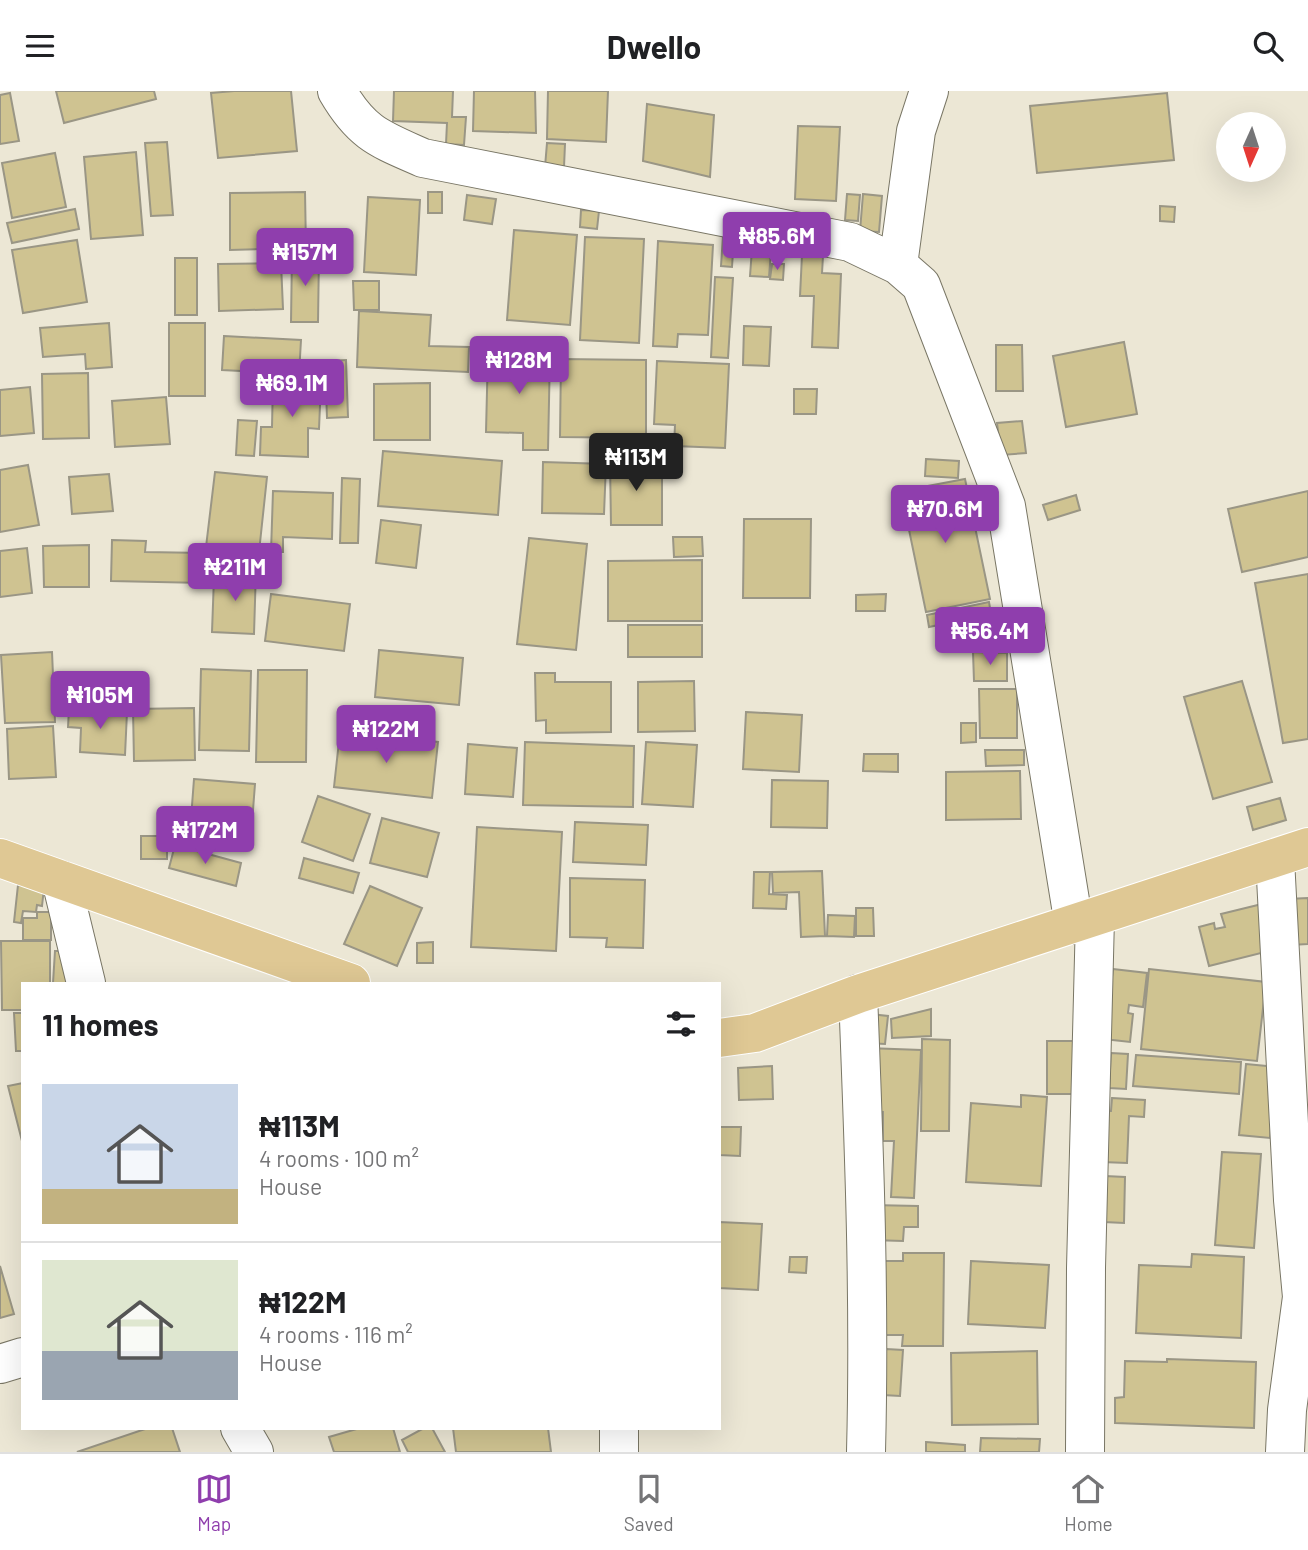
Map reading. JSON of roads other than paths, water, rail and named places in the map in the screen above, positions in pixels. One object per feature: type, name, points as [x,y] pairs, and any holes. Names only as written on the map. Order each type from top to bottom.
[{"type":"main road","points":[[721,1038],[755,1033],[858,994],[1292,853]]},
{"type":"main road","points":[[0,858],[348,982]]},
{"type":"street","points":[[337,91],[349,113],[375,137],[423,158],[850,242],[898,265],[921,285],[1006,506],[1085,922],[1085,1452]]},
{"type":"street","points":[[898,265],[916,131],[929,91]]},
{"type":"street","points":[[1285,1452],[1287,1410],[1302,1297],[1292,1190],[1292,853]]},
{"type":"street","points":[[61,880],[86,982]]},
{"type":"street","points":[[858,994],[868,1357],[866,1452]]},
{"type":"street","points":[[0,1364],[21,1358]]},
{"type":"street","points":[[241,1430],[254,1452]]},
{"type":"street","points":[[619,1430],[619,1452]]}]
